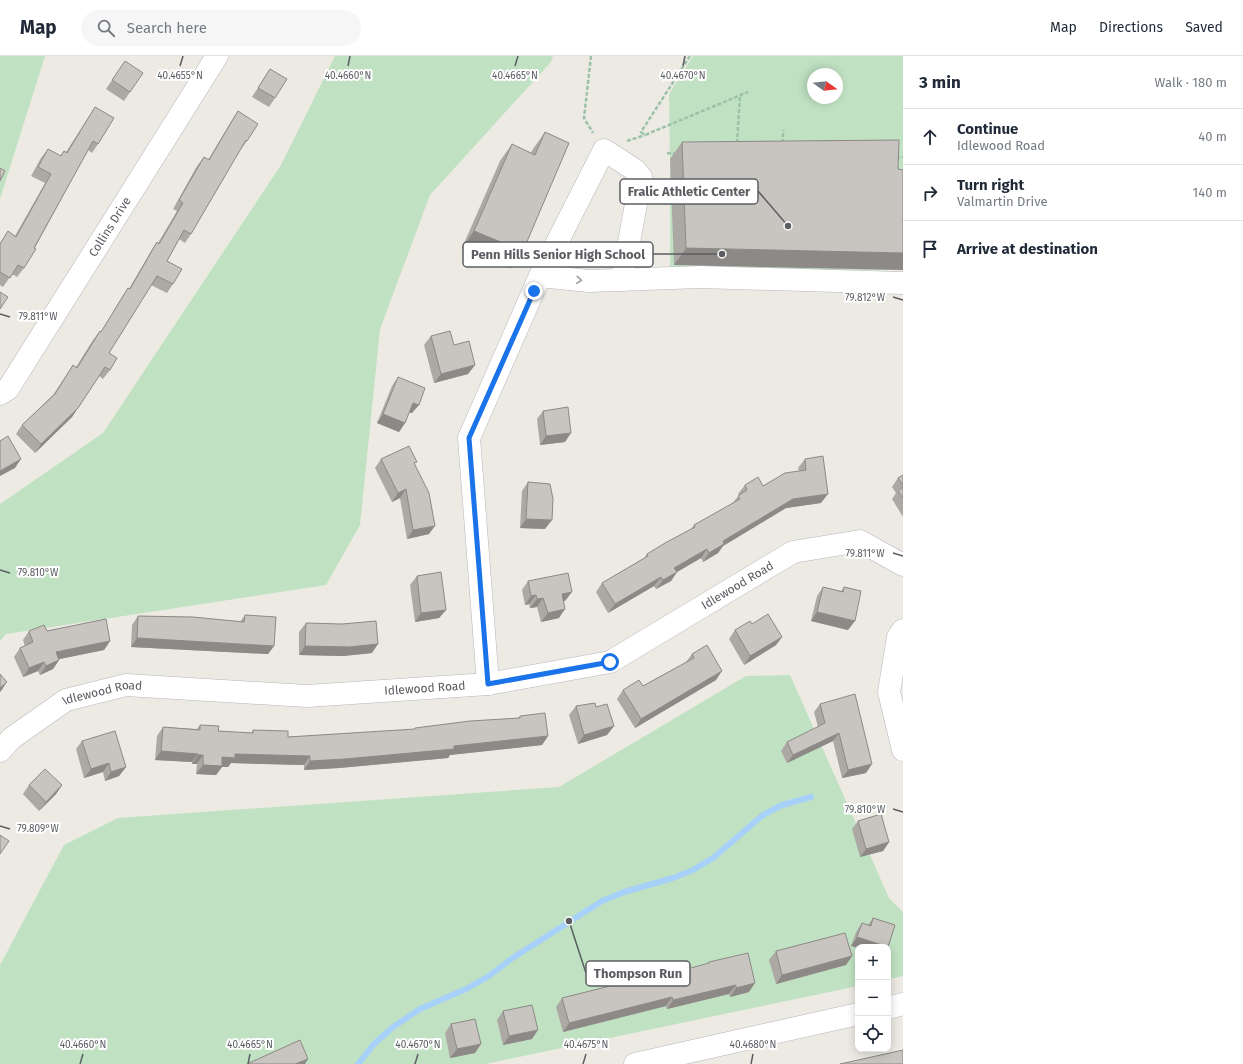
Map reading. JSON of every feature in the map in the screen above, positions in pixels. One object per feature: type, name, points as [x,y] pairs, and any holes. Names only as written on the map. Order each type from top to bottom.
[{"type":"street","name":"Collins Drive","points":[[0,394],[8,389],[217,56]]},
{"type":"street","points":[[488,684],[469,438],[537,284],[604,150],[635,170],[641,178],[622,280]]},
{"type":"street","points":[[537,284],[700,277],[903,283]]},
{"type":"street","name":"Idlewood Road","points":[[0,751],[12,738],[66,700],[126,685],[307,696],[488,684],[610,662],[793,552],[860,541],[903,565]]},
{"type":"street","points":[[903,630],[898,637],[888,692],[903,750]]},
{"type":"street","points":[[891,1007],[903,1004]]},
{"type":"street","points":[[635,1064],[855,1015]]},
{"type":"path","points":[[591,56],[584,118],[604,150]]},
{"type":"path","points":[[690,56],[641,132],[645,135],[748,92]]},
{"type":"path","points":[[736,148],[740,96]]},
{"type":"path","points":[[782,149],[783,130]]},
{"type":"path","points":[[667,153],[683,154]]},
{"type":"path","points":[[894,158],[903,158]]},
{"type":"green space","points":[[0,56],[45,56],[0,199]]},
{"type":"green space","points":[[335,56],[553,56],[551,62],[430,195],[380,329],[360,525],[326,585],[6,634],[0,641],[0,504],[103,433],[281,165]]},
{"type":"green space","points":[[693,56],[903,56],[903,270],[670,269],[669,94]]},
{"type":"green space","points":[[790,675],[889,898],[903,912],[903,976],[891,978],[891,944],[855,944],[855,987],[485,1064],[0,1064],[0,965],[64,845],[118,818],[559,787],[746,676]]},
{"type":"building","points":[[125,61],[143,73],[130,92],[112,80]]},
{"type":"building","points":[[270,69],[287,79],[275,98],[258,88]]},
{"type":"building","points":[[95,107],[114,118],[98,144],[93,141],[34,248],[36,249],[24,268],[18,265],[10,278],[0,272],[0,244],[8,231],[16,237],[51,174],[38,167],[48,149],[61,156],[64,151],[67,153]]},
{"type":"building","points":[[238,111],[258,124],[247,141],[246,140],[191,234],[184,230],[167,261],[182,269],[173,284],[157,276],[109,353],[117,358],[110,370],[105,367],[78,408],[41,444],[22,425],[55,394],[73,365],[77,368],[128,288],[130,289],[157,242],[159,244],[183,203],[179,200],[204,157],[209,160]]},
{"type":"building","points":[[545,132],[569,143],[523,251],[474,231],[512,144],[535,155]]},
{"type":"building","points":[[899,140],[898,169],[903,170],[903,253],[686,248],[682,142]]},
{"type":"building","points":[[0,168],[5,171],[0,181]]},
{"type":"building","points":[[0,292],[8,297],[0,309]]},
{"type":"building","points":[[450,331],[454,345],[469,341],[475,365],[441,374],[431,336]]},
{"type":"building","points":[[398,377],[425,388],[419,405],[413,403],[405,423],[383,414]]},
{"type":"building","points":[[568,407],[571,433],[546,436],[543,411]]},
{"type":"building","points":[[8,436],[21,459],[0,471],[0,441]]},
{"type":"building","points":[[409,446],[417,462],[414,463],[429,493],[435,526],[413,530],[406,489],[398,493],[381,459]]},
{"type":"building","points":[[823,456],[828,494],[793,499],[723,541],[724,544],[709,553],[707,549],[674,568],[677,572],[663,580],[661,577],[615,604],[602,583],[648,556],[647,554],[665,543],[695,527],[694,525],[740,499],[738,496],[747,490],[745,485],[758,477],[763,486],[785,473],[806,470],[805,459]]},
{"type":"building","points":[[903,475],[903,485],[898,478]]},
{"type":"building","points":[[528,482],[550,484],[553,499],[552,520],[526,519]]},
{"type":"building","points":[[903,487],[903,498],[898,491]]},
{"type":"building","points":[[441,572],[446,610],[421,613],[417,576]]},
{"type":"building","points":[[568,573],[572,592],[562,594],[565,609],[548,613],[543,598],[537,599],[536,595],[531,596],[528,581]]},
{"type":"building","points":[[823,587],[843,592],[844,587],[861,591],[855,621],[817,612]]},
{"type":"building","points":[[768,614],[782,637],[750,656],[735,630],[750,621],[752,624]]},
{"type":"building","points":[[245,615],[276,617],[274,646],[137,638],[138,616],[193,617],[244,622]]},
{"type":"building","points":[[106,619],[110,641],[56,652],[59,660],[46,666],[44,662],[29,668],[20,648],[33,642],[29,631],[44,625],[47,631]]},
{"type":"building","points":[[376,621],[378,644],[349,647],[305,646],[306,623],[342,624]]},
{"type":"building","points":[[707,645],[722,671],[641,719],[623,690],[639,680],[643,686],[694,658],[692,654]]},
{"type":"building","points":[[0,674],[7,682],[0,688]]},
{"type":"building","points":[[855,694],[872,764],[848,770],[839,733],[793,755],[787,742],[825,723],[820,704]]},
{"type":"building","points":[[595,703],[596,707],[607,704],[614,726],[584,735],[576,706]]},
{"type":"building","points":[[545,713],[548,736],[454,746],[454,749],[310,761],[310,756],[235,754],[235,758],[222,757],[222,766],[203,765],[203,755],[161,751],[163,727],[200,730],[200,725],[219,726],[218,731],[253,733],[253,730],[288,731],[288,737],[415,729],[470,721],[520,718],[520,716]]},
{"type":"building","points":[[115,731],[126,767],[111,772],[109,763],[91,769],[82,741]]},
{"type":"building","points":[[45,769],[62,785],[46,802],[29,785]]},
{"type":"building","points":[[881,814],[889,842],[866,849],[858,821]]},
{"type":"building","points":[[0,835],[9,841],[0,854]]},
{"type":"building","points":[[873,918],[895,925],[889,944],[879,944],[857,937],[862,923],[871,926]]},
{"type":"building","points":[[845,933],[852,956],[782,975],[776,951]]},
{"type":"building","points":[[748,953],[755,983],[736,988],[736,985],[673,1000],[672,997],[569,1023],[562,998],[642,978],[643,981],[709,962]]},
{"type":"building","points":[[532,1005],[538,1030],[509,1036],[503,1011]]},
{"type":"building","points":[[475,1019],[481,1044],[457,1049],[451,1024]]},
{"type":"building","points":[[300,1040],[308,1059],[295,1064],[247,1064]]},
{"type":"building","points":[[903,1050],[903,1064],[840,1064]]},
{"type":"waterway","points":[[358,1064],[374,1044],[393,1027],[420,1009],[466,989],[489,976],[511,959],[602,901],[624,892],[673,878],[693,870],[713,858],[763,815],[782,805],[811,797]]},
{"type":"place","name":"Fralic Athletic Center","points":[[788,226]]},
{"type":"place","name":"Penn Hills Senior High School","points":[[722,254]]},
{"type":"place","name":"Thompson Run","points":[[569,921]]},
{"type":"route","points":[[534,291],[469,438],[488,684],[610,662]]}]
